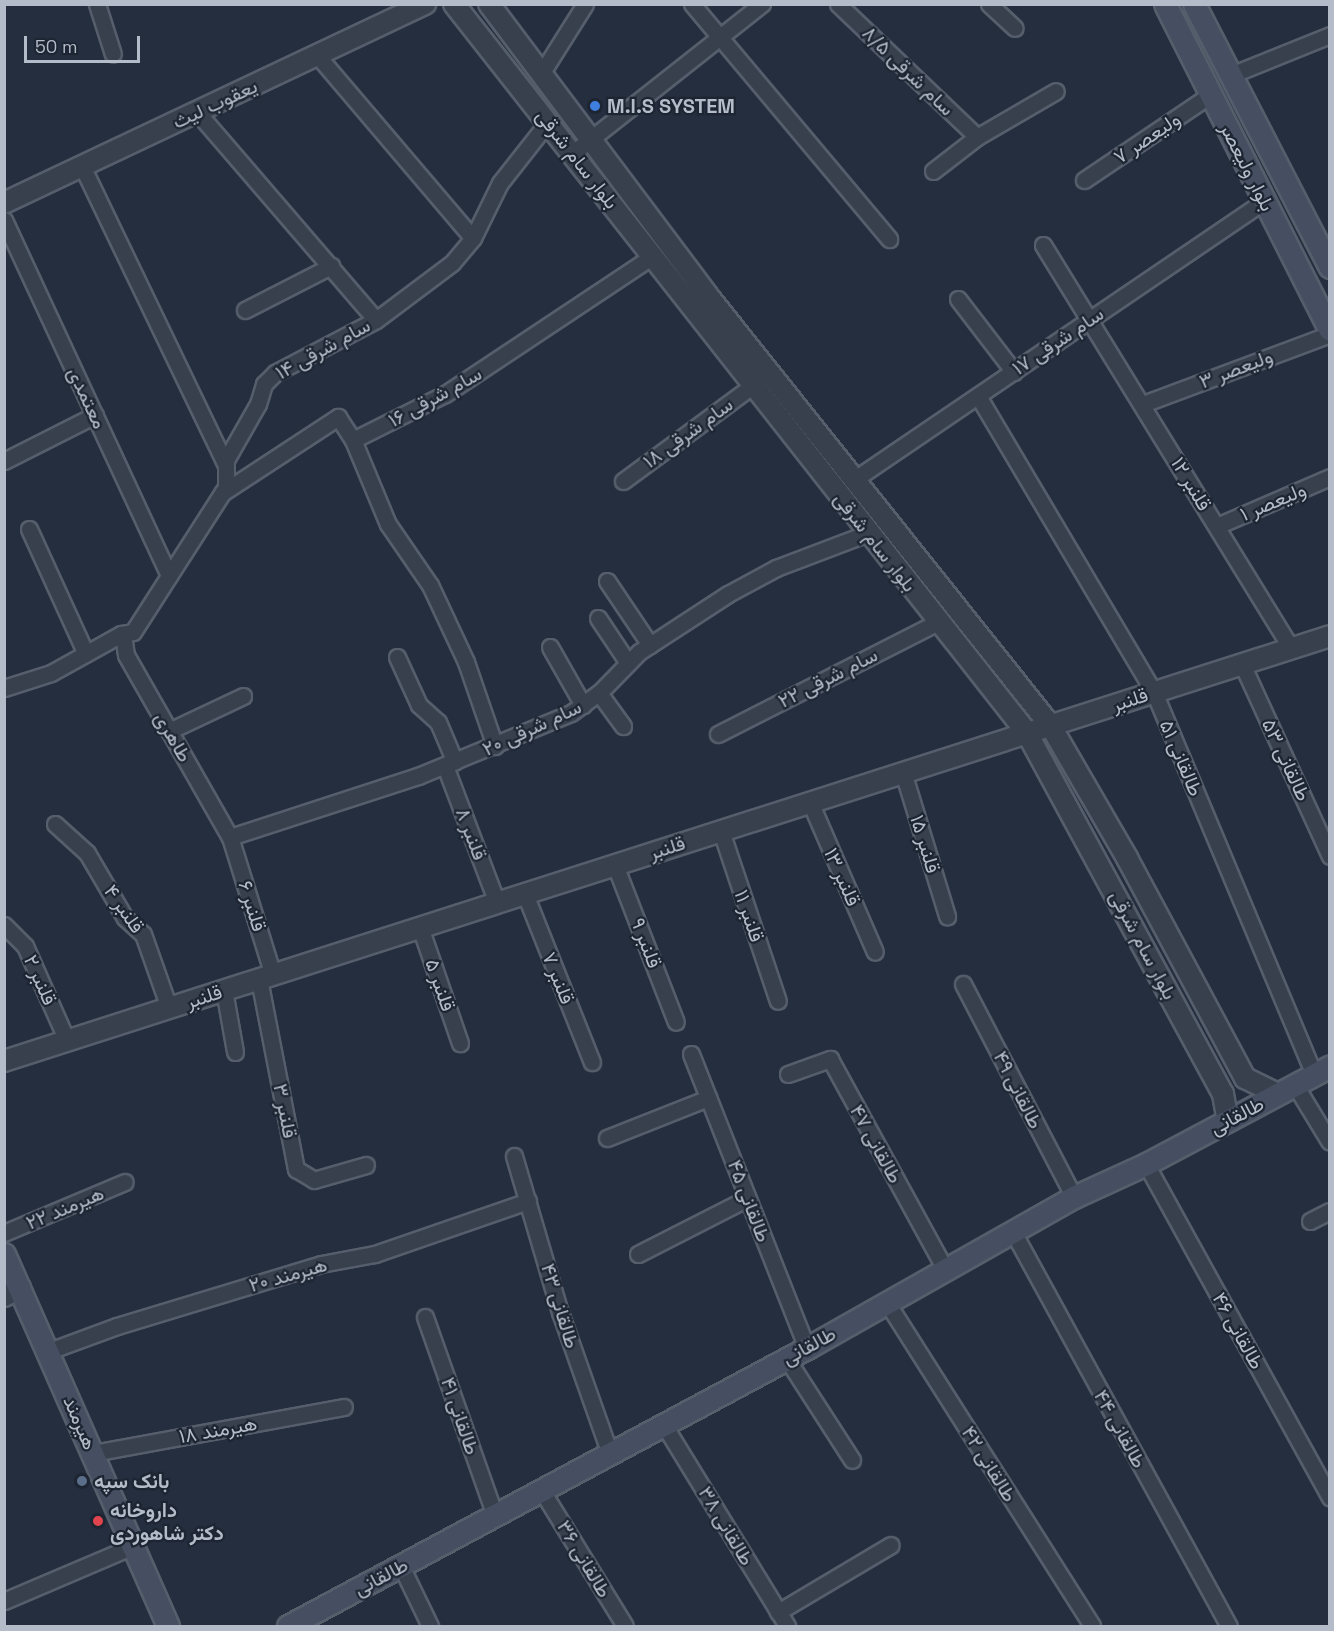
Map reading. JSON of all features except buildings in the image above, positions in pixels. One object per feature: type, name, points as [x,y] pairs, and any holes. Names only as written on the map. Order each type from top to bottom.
[{"type":"main road","name":"بلوار ولیعصر","points":[[1165,4],[1329,332]]},
{"type":"main road","name":"بلوار ولیعصر","points":[[1194,4],[1329,267]]},
{"type":"main road","name":"طالقانی","points":[[288,1626],[787,1359],[1012,1230],[1074,1197],[1146,1164],[1322,1071]]},
{"type":"main road","name":"هیرمند","points":[[4,1254],[12,1292],[49,1351],[168,1626]]},
{"type":"street","points":[[97,4],[113,54]]},
{"type":"street","name":"یعقوب لیث","points":[[4,203],[425,4]]},
{"type":"street","name":"بلوار سام شرقی","points":[[454,4],[1027,733],[1223,1094],[1228,1121]]},
{"type":"street","name":"بلوار سام شرقی","points":[[489,4],[852,481],[1050,725],[1127,858],[1245,1078],[1287,1090]]},
{"type":"street","points":[[542,74],[585,4]]},
{"type":"street","points":[[692,4],[889,239]]},
{"type":"street","points":[[573,153],[762,4]]},
{"type":"street","name":"سام شرقی ۸/۵","points":[[838,4],[977,137]]},
{"type":"street","points":[[989,4],[1015,28]]},
{"type":"street","points":[[1231,75],[1329,34]]},
{"type":"street","points":[[317,55],[473,238]]},
{"type":"street","points":[[933,171],[977,137],[1056,91]]},
{"type":"street","name":"ولیعصر ۷","points":[[1084,180],[1210,95]]},
{"type":"street","points":[[197,112],[376,320]]},
{"type":"street","name":"سام شرقی ۱۴","points":[[4,688],[51,673],[123,634],[133,632],[226,487],[226,465],[264,384],[275,373],[376,320],[452,263],[473,238],[500,183],[548,122]]},
{"type":"street","points":[[82,166],[226,465]]},
{"type":"street","name":"سام شرقی ۱۷","points":[[852,481],[1264,201]]},
{"type":"street","name":"معتمدی","points":[[4,220],[169,576]]},
{"type":"street","name":"قلنبر ۱۲","points":[[1043,245],[1091,319],[1291,648]]},
{"type":"street","name":"سام شرقی ۱۶","points":[[353,440],[479,374],[653,256]]},
{"type":"street","points":[[245,310],[331,266]]},
{"type":"street","points":[[958,299],[1014,372]]},
{"type":"street","name":"ولیعصر ۳","points":[[1143,404],[1329,332]]},
{"type":"street","name":"سام شرقی ۱۸","points":[[623,481],[753,386]]},
{"type":"street","name":"طالقانی ۵۱","points":[[978,396],[1154,692],[1322,1071]]},
{"type":"street","points":[[4,461],[95,415]]},
{"type":"street","points":[[222,493],[338,417],[353,440],[388,524],[430,585],[451,629],[495,746]]},
{"type":"street","name":"ولیعصر ۱","points":[[1217,526],[1329,477]]},
{"type":"street","points":[[29,529],[86,654]]},
{"type":"street","name":"سام شرقی ۲۰","points":[[230,837],[450,764],[583,705],[650,645],[754,579],[868,533]]},
{"type":"street","points":[[607,581],[650,645]]},
{"type":"street","points":[[598,618],[628,663]]},
{"type":"street","name":"سام شرقی ۲۲","points":[[718,734],[938,622]]},
{"type":"street","name":"طاهری","points":[[123,634],[126,655],[230,837]]},
{"type":"street","name":"قلنبر","points":[[4,1061],[1329,636]]},
{"type":"street","points":[[550,647],[583,705]]},
{"type":"street","name":"قلنبر ۸","points":[[397,657],[419,705],[438,722],[497,903]]},
{"type":"street","name":"طالقانی ۵۳","points":[[1242,664],[1329,856]]},
{"type":"street","points":[[599,693],[623,726]]},
{"type":"street","points":[[169,731],[243,696]]},
{"type":"street","name":"قلنبر ۱۵","points":[[903,772],[947,916]]},
{"type":"street","name":"قلنبر ۱۳","points":[[810,802],[875,952]]},
{"type":"street","name":"قلنبر ۴","points":[[55,824],[87,853],[125,918],[143,934],[169,1008]]},
{"type":"street","name":"قلنبر ۱۱","points":[[721,831],[778,1001]]},
{"type":"street","name":"قلنبر ۶","points":[[230,837],[266,977]]},
{"type":"street","name":"قلنبر ۹","points":[[615,865],[676,1022]]},
{"type":"street","name":"قلنبر ۷","points":[[525,894],[592,1062]]},
{"type":"street","name":"قلنبر ۲","points":[[4,925],[25,946],[67,1041]]},
{"type":"street","name":"قلنبر ۵","points":[[420,927],[460,1044]]},
{"type":"street","name":"قلنبر ۳","points":[[266,977],[297,1169],[314,1180],[366,1165]]},
{"type":"street","name":"طالقانی ۴۹","points":[[963,984],[1074,1197]]},
{"type":"street","points":[[224,990],[235,1052]]},
{"type":"street","name":"طالقانی ۴۵","points":[[691,1054],[807,1348]]},
{"type":"street","name":"طالقانی ۴۷","points":[[788,1074],[830,1059],[944,1267]]},
{"type":"street","points":[[1287,1090],[1329,1142]]},
{"type":"street","points":[[607,1138],[708,1098]]},
{"type":"street","name":"طالقانی ۴۳","points":[[514,1156],[560,1312],[610,1454]]},
{"type":"street","name":"طالقانی ۴۶","points":[[1146,1164],[1329,1498]]},
{"type":"street","name":"هیرمند ۲۲","points":[[4,1233],[125,1182]]},
{"type":"street","points":[[638,1254],[748,1198]]},
{"type":"street","name":"هیرمند ۲۰","points":[[49,1351],[117,1326],[321,1264],[375,1254],[528,1201]]},
{"type":"street","points":[[1310,1221],[1329,1211]]},
{"type":"street","name":"طالقانی ۴۴","points":[[1012,1230],[1229,1626]]},
{"type":"street","name":"طالقانی ۴۲","points":[[886,1301],[1092,1626]]},
{"type":"street","name":"طالقانی ۴۱","points":[[425,1317],[495,1516]]},
{"type":"street","points":[[787,1359],[852,1460]]},
{"type":"street","name":"هیرمند ۱۸","points":[[93,1453],[344,1407]]},
{"type":"street","name":"طالقانی ۳۸","points":[[664,1425],[787,1626]]},
{"type":"street","name":"طالقانی ۳۶","points":[[542,1491],[626,1626]]},
{"type":"street","points":[[778,1612],[891,1545]]},
{"type":"street","points":[[4,1601],[133,1546]]},
{"type":"street","points":[[401,1566],[430,1626]]},
{"type":"place","name":"M.I.S SYSTEM","points":[[595,106]]},
{"type":"place","name":"بانک سپه","points":[[82,1481]]},
{"type":"place","name":"داروخانه دکتر شاهوردی","points":[[98,1521]]}]
